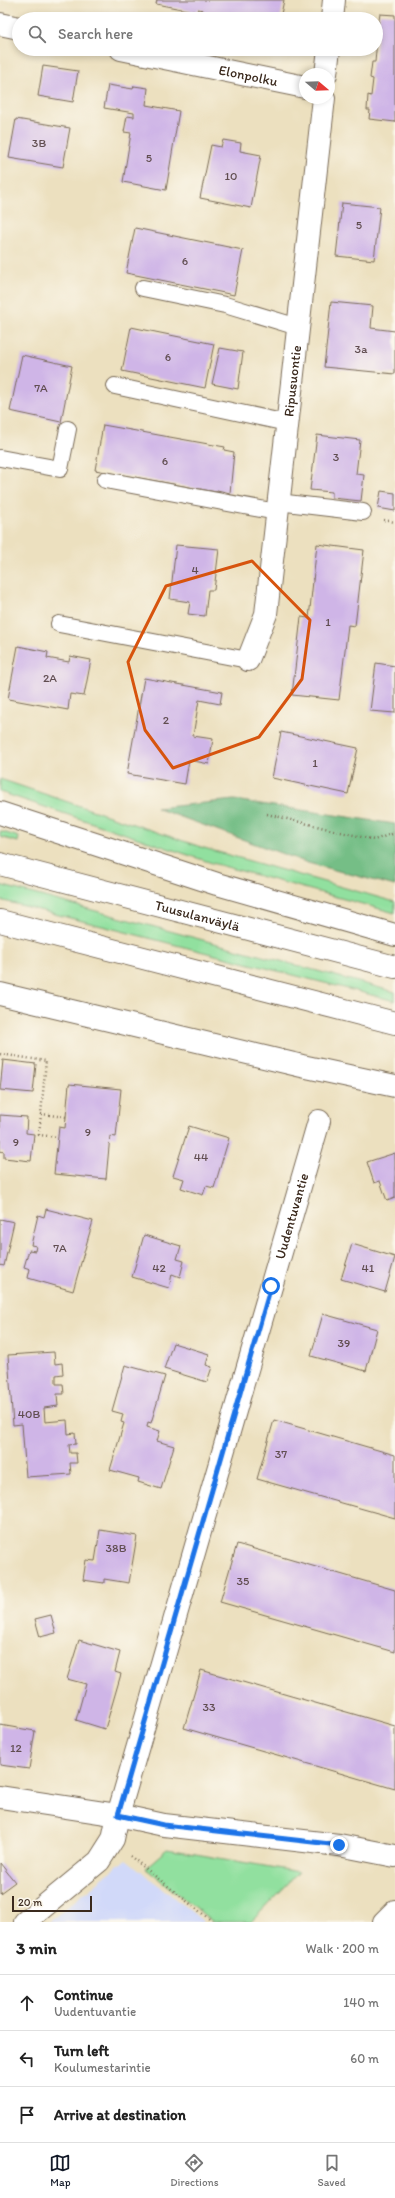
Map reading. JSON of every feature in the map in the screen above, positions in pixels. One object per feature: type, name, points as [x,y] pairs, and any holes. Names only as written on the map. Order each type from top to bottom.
[{"type":"main road","points":[[333,12],[334,0]]},
{"type":"main road","points":[[0,24],[12,27]]},
{"type":"main road","name":"Elonpolku","points":[[155,56],[299,86]]},
{"type":"main road","points":[[327,68],[328,56]]},
{"type":"main road","name":"Ripusuontie","points":[[248,660],[266,614],[323,104]]},
{"type":"main road","points":[[0,814],[217,884],[395,935]]},
{"type":"main road","name":"Tuusulanväylä","points":[[0,864],[395,967]]},
{"type":"main road","points":[[0,921],[395,1023]]},
{"type":"main road","points":[[0,994],[286,1063],[395,1086]]},
{"type":"main road","name":"Uudentuvantie","points":[[25,1922],[99,1860],[113,1839],[118,1815],[319,1121]]},
{"type":"main road","points":[[0,1797],[118,1815],[164,1825],[339,1845],[395,1856]]},
{"type":"main road","points":[[384,1922],[395,1911]]},
{"type":"lane","points":[[143,288],[225,305],[298,327]]},
{"type":"lane","points":[[115,386],[287,423]]},
{"type":"lane","points":[[0,458],[60,469],[68,429]]},
{"type":"lane","points":[[105,480],[278,507],[363,512]]},
{"type":"lane","points":[[59,624],[248,660]]},
{"type":"path","points":[[267,814],[374,840],[395,833]]},
{"type":"path","points":[[0,1054],[46,1061],[39,1135],[58,1137]]},
{"type":"path","points":[[41,1114],[66,1117]]},
{"type":"path","points":[[128,1855],[213,1922]]},
{"type":"highlighted area","points":[[252,561],[310,620],[302,679],[259,737],[173,768],[145,730],[128,662],[166,586]]},
{"type":"shaded area","points":[[126,1859],[204,1922],[49,1922]]},
{"type":"green space","points":[[0,779],[204,848],[395,902],[395,913],[212,863],[0,792]]},
{"type":"green space","points":[[234,800],[395,824],[395,886],[308,863],[156,808]]},
{"type":"green space","points":[[0,831],[19,837],[18,842],[0,837]]},
{"type":"green space","points":[[0,885],[395,992],[395,1001],[0,900]]},
{"type":"green space","points":[[167,1849],[299,1872],[251,1922],[213,1922],[145,1868]]},
{"type":"building","points":[[157,0],[284,0],[281,12],[203,12],[203,10],[198,9],[197,12],[156,4]]},
{"type":"building","points":[[383,14],[395,15],[395,122],[369,119],[370,110],[367,110],[368,95],[371,96],[373,79],[370,78],[372,62],[375,62],[376,56],[383,56]]},
{"type":"building","points":[[43,66],[78,71],[73,102],[38,96]]},
{"type":"building","points":[[108,85],[133,89],[134,86],[148,88],[146,105],[179,111],[166,190],[123,182],[131,133],[124,132],[127,116],[134,117],[134,113],[104,108]]},
{"type":"building","points":[[16,119],[70,128],[63,167],[9,158]]},
{"type":"building","points":[[223,140],[241,143],[240,151],[261,155],[251,208],[200,198],[211,145],[221,147]]},
{"type":"building","points":[[342,203],[380,207],[374,260],[336,256]]},
{"type":"building","points":[[135,228],[243,250],[234,295],[126,273]]},
{"type":"building","points":[[331,302],[373,306],[371,328],[395,331],[395,374],[324,367]]},
{"type":"building","points":[[131,327],[214,344],[205,388],[122,371]]},
{"type":"building","points":[[220,348],[243,352],[238,389],[212,384]]},
{"type":"building","points":[[22,355],[72,366],[61,422],[10,411]]},
{"type":"building","points":[[103,425],[225,447],[224,450],[234,452],[230,493],[217,490],[216,492],[95,470]]},
{"type":"building","points":[[317,435],[360,440],[356,474],[364,475],[361,501],[332,498],[332,492],[310,490]]},
{"type":"building","points":[[381,491],[395,493],[395,511],[378,508]]},
{"type":"building","points":[[317,544],[364,550],[355,626],[348,625],[339,700],[292,695],[301,617],[309,618]]},
{"type":"building","points":[[176,545],[219,549],[214,590],[208,590],[205,616],[188,614],[190,602],[170,599]]},
{"type":"building","points":[[18,646],[48,652],[47,658],[69,662],[70,656],[91,660],[84,696],[70,694],[68,710],[8,699]]},
{"type":"building","points":[[376,663],[395,666],[395,713],[370,711]]},
{"type":"building","points":[[144,678],[222,692],[220,704],[199,700],[193,736],[213,739],[209,764],[189,760],[185,784],[127,774]]},
{"type":"building","points":[[281,732],[358,748],[348,794],[272,778]]},
{"type":"building","points":[[3,1060],[36,1064],[33,1093],[0,1090]]},
{"type":"building","points":[[69,1084],[121,1089],[116,1137],[110,1136],[106,1179],[54,1174],[59,1127],[65,1128]]},
{"type":"building","points":[[0,1115],[27,1117],[26,1133],[34,1134],[31,1161],[4,1158],[4,1152],[0,1151]]},
{"type":"building","points":[[189,1126],[229,1138],[214,1188],[206,1186],[203,1195],[181,1188],[184,1179],[173,1176]]},
{"type":"building","points":[[395,1153],[395,1198],[387,1201],[380,1181],[374,1183],[367,1162]]},
{"type":"building","points":[[46,1209],[93,1221],[73,1291],[28,1278],[30,1269],[24,1267],[29,1250],[35,1251],[36,1246],[31,1245],[38,1215],[44,1217]]},
{"type":"building","points":[[0,1219],[14,1222],[4,1266],[0,1265]]},
{"type":"building","points":[[144,1235],[181,1246],[177,1259],[184,1261],[180,1277],[172,1274],[169,1288],[132,1277]]},
{"type":"building","points":[[352,1244],[395,1257],[385,1292],[341,1279]]},
{"type":"building","points":[[323,1314],[377,1329],[366,1371],[311,1356]]},
{"type":"building","points":[[173,1343],[209,1354],[206,1365],[212,1367],[207,1382],[164,1369]]},
{"type":"building","points":[[54,1352],[55,1364],[62,1363],[63,1374],[56,1375],[56,1384],[63,1384],[64,1394],[57,1394],[58,1406],[44,1408],[45,1422],[67,1420],[68,1434],[75,1433],[76,1444],[69,1445],[70,1453],[76,1453],[77,1463],[70,1463],[71,1474],[26,1477],[22,1424],[13,1425],[8,1355]]},
{"type":"building","points":[[125,1365],[165,1376],[151,1423],[148,1422],[147,1427],[160,1431],[157,1441],[174,1446],[161,1489],[138,1482],[139,1478],[110,1470],[124,1423],[121,1422],[123,1414],[112,1411]]},
{"type":"building","points":[[274,1420],[395,1455],[395,1518],[257,1479]]},
{"type":"building","points":[[100,1530],[137,1536],[129,1583],[104,1579],[104,1583],[83,1580],[86,1560],[95,1561]]},
{"type":"building","points":[[237,1544],[395,1590],[395,1652],[220,1602]]},
{"type":"building","points":[[51,1615],[56,1633],[40,1637],[35,1619]]},
{"type":"building","points":[[79,1640],[120,1652],[115,1672],[121,1674],[105,1729],[76,1720],[86,1684],[67,1679]]},
{"type":"building","points":[[201,1670],[395,1726],[395,1789],[184,1728]]},
{"type":"building","points":[[0,1725],[35,1731],[29,1769],[0,1765]]},
{"type":"building","points":[[0,1863],[15,1882],[0,1893]]},
{"type":"route","points":[[271,1286],[118,1815],[164,1825],[339,1845]]}]
